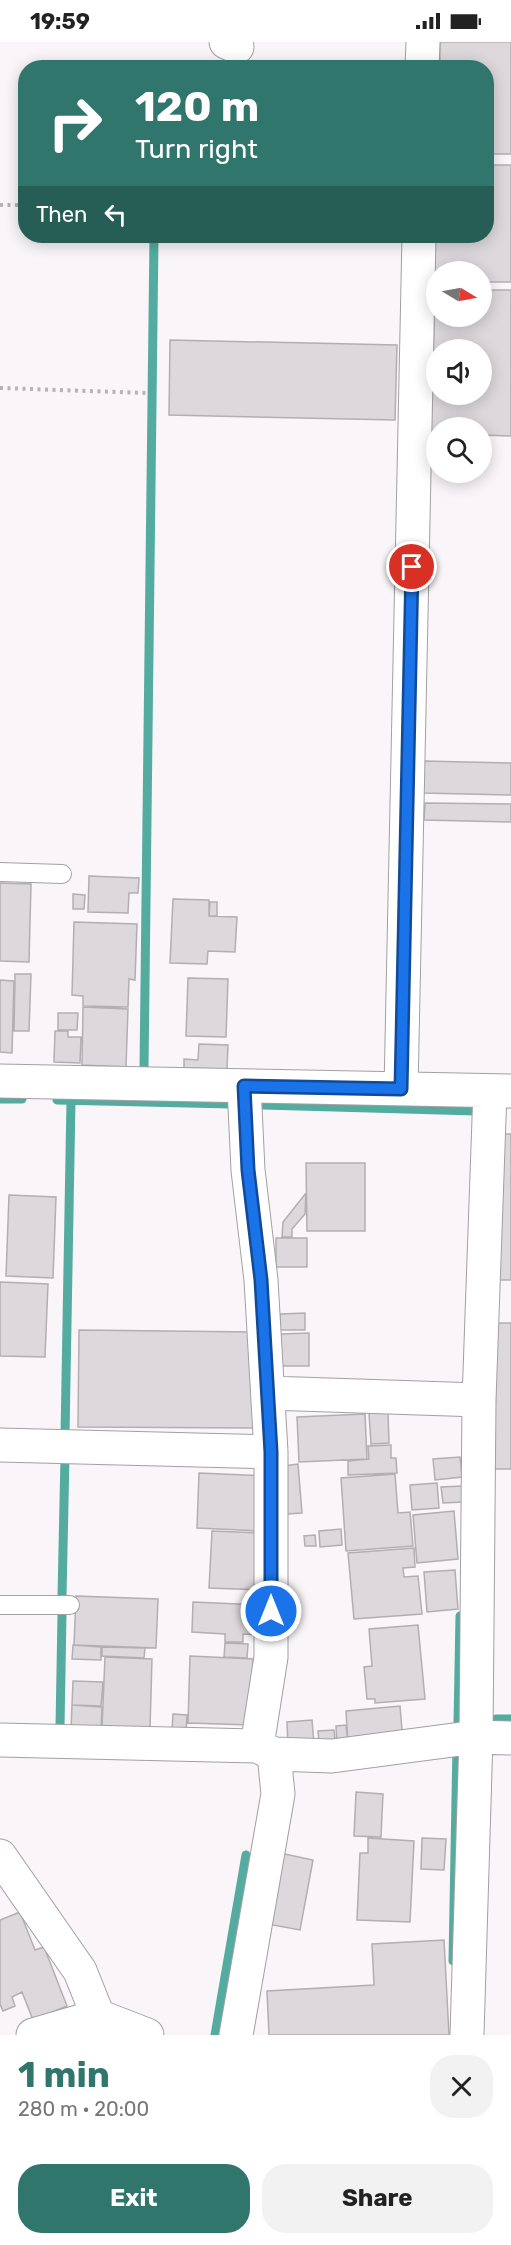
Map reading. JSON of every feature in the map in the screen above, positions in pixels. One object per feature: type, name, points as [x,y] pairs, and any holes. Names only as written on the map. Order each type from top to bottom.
[{"type":"street","points":[[422,60],[423,42]]},
{"type":"street","points":[[401,1089],[419,243]]},
{"type":"street","points":[[0,1081],[501,1091],[479,1400],[476,1737],[467,2035]]},
{"type":"street","points":[[236,2035],[278,1794],[266,1750],[271,1657],[271,1452],[261,1280],[248,1170],[244,1086]]},
{"type":"street","points":[[267,1392],[479,1400]]},
{"type":"street","points":[[0,1445],[271,1452]]},
{"type":"street","points":[[0,1740],[266,1750],[332,1756],[476,1737],[511,1738]]},
{"type":"street","points":[[0,1856],[80,1971],[101,2026]]},
{"type":"street","points":[[33,2035],[101,2026],[147,2035]]},
{"type":"lane","points":[[0,872],[62,874]]},
{"type":"lane","points":[[0,1605],[70,1605]]},
{"type":"path","points":[[0,205],[18,205]]},
{"type":"path","points":[[0,388],[147,393]]},
{"type":"building","points":[[440,42],[511,42],[511,154],[494,154],[494,60],[440,60]]},
{"type":"building","points":[[494,165],[511,165],[511,282],[492,282],[492,261],[434,261],[435,243],[494,243]]},
{"type":"building","points":[[492,290],[511,290],[511,436],[492,435],[492,417],[431,417],[432,405],[492,405],[492,339],[434,339],[434,327],[492,327]]},
{"type":"building","points":[[170,340],[397,345],[395,420],[169,415]]},
{"type":"building","points":[[424,761],[511,763],[511,795],[423,793]]},
{"type":"building","points":[[425,803],[511,804],[511,822],[424,820]]},
{"type":"building","points":[[89,876],[139,878],[138,893],[129,893],[128,913],[88,912]]},
{"type":"building","points":[[0,883],[31,884],[29,962],[0,961]]},
{"type":"building","points":[[73,894],[85,895],[84,909],[73,909]]},
{"type":"building","points":[[173,899],[209,900],[209,916],[237,917],[235,952],[208,951],[207,964],[170,963]]},
{"type":"building","points":[[210,902],[217,902],[217,916],[209,916]]},
{"type":"building","points":[[74,922],[137,924],[135,980],[129,979],[128,1007],[83,1006],[83,996],[72,995]]},
{"type":"building","points":[[15,974],[31,974],[29,1031],[14,1031]]},
{"type":"building","points":[[188,978],[228,979],[226,1037],[186,1036]]},
{"type":"building","points":[[0,980],[14,981],[12,1053],[0,1052]]},
{"type":"building","points":[[83,1007],[128,1009],[126,1067],[82,1065]]},
{"type":"building","points":[[58,1013],[78,1013],[77,1030],[58,1030]]},
{"type":"building","points":[[55,1031],[68,1031],[68,1037],[81,1037],[80,1063],[54,1062]]},
{"type":"building","points":[[199,1044],[228,1045],[227,1069],[184,1068],[184,1059],[198,1060]]},
{"type":"building","points":[[503,1134],[511,1134],[511,1280],[499,1280]]},
{"type":"building","points":[[306,1163],[365,1163],[365,1231],[307,1231]]},
{"type":"building","points":[[306,1193],[305,1214],[292,1229],[292,1237],[282,1237],[283,1222]]},
{"type":"building","points":[[9,1195],[56,1197],[53,1278],[6,1276]]},
{"type":"building","points":[[276,1238],[307,1238],[307,1267],[276,1267]]},
{"type":"building","points":[[0,1282],[48,1284],[45,1357],[0,1356]]},
{"type":"building","points":[[305,1313],[305,1330],[280,1330],[280,1314]]},
{"type":"building","points":[[497,1323],[511,1323],[511,1469],[494,1469]]},
{"type":"building","points":[[79,1330],[254,1332],[253,1428],[78,1427]]},
{"type":"building","points":[[309,1333],[309,1366],[280,1366],[280,1334]]},
{"type":"building","points":[[388,1412],[389,1443],[371,1444],[369,1413]]},
{"type":"building","points":[[365,1414],[367,1459],[299,1462],[297,1417]]},
{"type":"building","points":[[391,1445],[391,1458],[396,1458],[397,1473],[348,1475],[348,1461],[369,1459],[368,1446]]},
{"type":"building","points":[[460,1457],[462,1477],[435,1480],[433,1459]]},
{"type":"building","points":[[298,1464],[302,1513],[287,1514],[283,1466]]},
{"type":"building","points":[[199,1473],[266,1476],[264,1531],[197,1528]]},
{"type":"building","points":[[395,1474],[398,1513],[410,1512],[413,1546],[346,1551],[341,1478]]},
{"type":"building","points":[[437,1483],[439,1508],[412,1510],[410,1485]]},
{"type":"building","points":[[462,1486],[463,1502],[443,1503],[441,1487]]},
{"type":"building","points":[[454,1511],[458,1559],[417,1563],[413,1515]]},
{"type":"building","points":[[341,1529],[342,1545],[320,1547],[319,1531]]},
{"type":"building","points":[[212,1531],[262,1533],[260,1590],[209,1588]]},
{"type":"building","points":[[315,1535],[316,1546],[305,1546],[304,1536]]},
{"type":"building","points":[[414,1548],[415,1567],[403,1568],[404,1577],[418,1576],[422,1614],[354,1619],[348,1553]]},
{"type":"building","points":[[455,1570],[458,1609],[427,1612],[424,1572]]},
{"type":"building","points":[[76,1596],[158,1599],[156,1648],[74,1645]]},
{"type":"building","points":[[193,1602],[263,1605],[262,1635],[243,1634],[243,1642],[225,1642],[225,1634],[192,1632]]},
{"type":"building","points":[[418,1625],[425,1699],[375,1703],[375,1699],[367,1699],[364,1667],[372,1666],[369,1629]]},
{"type":"building","points":[[225,1643],[248,1644],[247,1658],[224,1657]]},
{"type":"building","points":[[73,1645],[101,1647],[101,1660],[72,1659]]},
{"type":"building","points":[[102,1647],[145,1648],[144,1658],[102,1656]]},
{"type":"building","points":[[190,1656],[253,1659],[250,1725],[188,1723]]},
{"type":"building","points":[[105,1657],[152,1659],[150,1729],[102,1727]]},
{"type":"building","points":[[73,1681],[103,1682],[101,1706],[72,1705]]},
{"type":"building","points":[[72,1705],[102,1707],[101,1730],[71,1729]]},
{"type":"building","points":[[400,1706],[403,1742],[348,1746],[346,1711]]},
{"type":"building","points":[[173,1714],[187,1715],[186,1732],[172,1731]]},
{"type":"building","points":[[312,1720],[314,1744],[288,1746],[287,1722]]},
{"type":"building","points":[[346,1725],[348,1745],[337,1746],[336,1726]]},
{"type":"building","points":[[334,1730],[335,1741],[319,1742],[318,1731]]},
{"type":"building","points":[[356,1792],[383,1794],[381,1837],[354,1836]]},
{"type":"building","points":[[368,1838],[414,1841],[410,1922],[357,1920],[360,1853],[368,1853]]},
{"type":"building","points":[[422,1838],[446,1839],[444,1870],[421,1869]]},
{"type":"building","points":[[280,1853],[313,1860],[300,1930],[267,1924]]},
{"type":"building","points":[[20,1912],[35,1950],[44,1947],[67,2006],[33,2020],[22,1992],[12,1997],[15,2006],[3,2011],[0,2004],[0,1920]]},
{"type":"building","points":[[444,1940],[449,2035],[269,2035],[267,1991],[374,1985],[372,1944]]},
{"type":"waterway","points":[[237,60],[243,53]]},
{"type":"waterway","points":[[144,1068],[154,243]]},
{"type":"waterway","points":[[0,1099],[22,1099]]},
{"type":"waterway","points":[[57,1100],[231,1104]]},
{"type":"waterway","points":[[65,1435],[71,1100]]},
{"type":"waterway","points":[[263,1105],[476,1111]]},
{"type":"waterway","points":[[62,1596],[65,1456]]},
{"type":"waterway","points":[[60,1727],[62,1614]]},
{"type":"waterway","points":[[458,1722],[460,1616]]},
{"type":"waterway","points":[[496,1719],[511,1719]]},
{"type":"waterway","points":[[453,1961],[457,1745]]},
{"type":"waterway","points":[[215,2035],[246,1855]]},
{"type":"route","points":[[271,1611],[271,1452],[261,1280],[248,1170],[244,1086],[401,1089],[412,567]]}]
